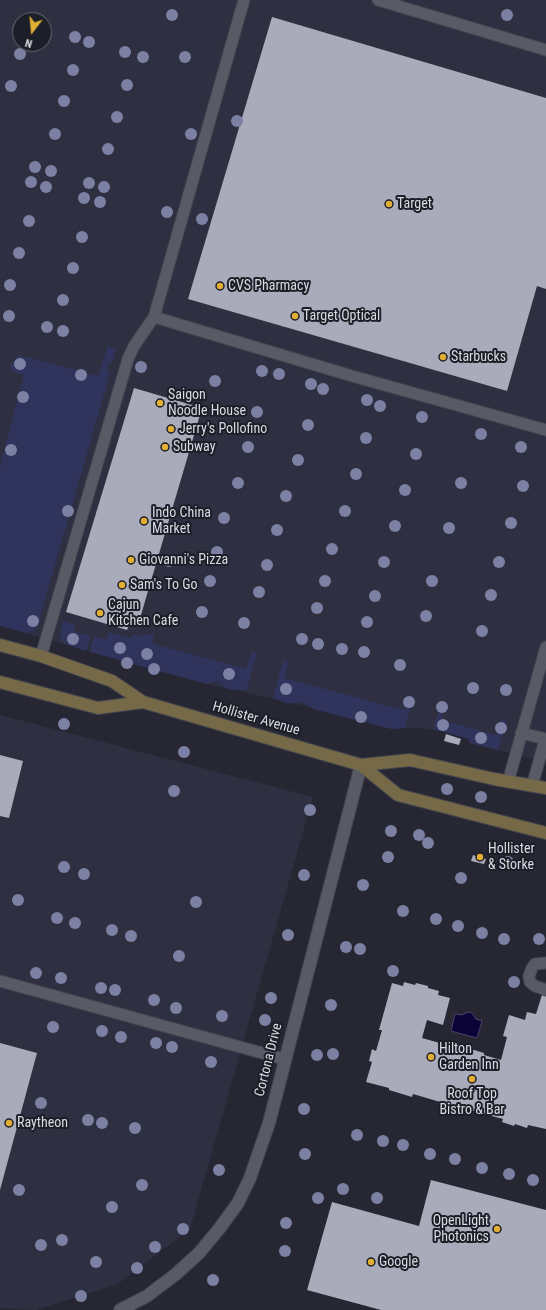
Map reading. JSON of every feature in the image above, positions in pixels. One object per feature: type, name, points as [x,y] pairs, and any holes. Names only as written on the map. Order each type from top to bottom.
[{"type":"main road","name":"Hollister Avenue","points":[[0,645],[41,656],[112,681],[143,702],[361,765],[410,760],[494,780],[546,788]]},
{"type":"main road","name":"Hollister Avenue","points":[[0,682],[98,708],[143,702]]},
{"type":"main road","name":"Hollister Avenue","points":[[361,765],[398,795],[546,833]]},
{"type":"street","name":"Cortona Drive","points":[[120,1310],[147,1296],[176,1274],[199,1253],[220,1229],[238,1203],[250,1178],[261,1148],[361,765]]},
{"type":"lane","points":[[41,656],[128,359],[134,346],[154,317],[244,0]]},
{"type":"lane","points":[[378,0],[546,50]]},
{"type":"lane","points":[[154,317],[359,378],[546,430]]},
{"type":"lane","points":[[508,782],[546,647]]},
{"type":"lane","points":[[521,733],[546,739],[532,786]]},
{"type":"lane","points":[[546,964],[535,964],[529,976],[530,982],[534,986],[546,990]]},
{"type":"lane","points":[[0,981],[284,1060]]},
{"type":"shaded area","points":[[0,0],[546,0],[546,762],[470,743],[469,739],[433,729],[404,728],[207,684],[0,626]]},
{"type":"shaded area","points":[[108,346],[116,348],[112,362],[108,364],[107,368],[110,373],[38,624],[34,630],[27,633],[0,626],[0,466],[24,375],[11,371],[11,365],[19,355],[98,376]]},
{"type":"shaded area","points":[[63,621],[75,625],[74,631],[91,636],[86,651],[68,645],[62,641],[60,633]]},
{"type":"shaded area","points":[[109,632],[131,638],[133,635],[153,634],[152,641],[154,644],[246,669],[251,653],[255,652],[256,655],[247,690],[225,688],[220,682],[215,681],[207,684],[90,652],[94,636],[106,640]]},
{"type":"shaded area","points":[[285,660],[288,663],[284,678],[404,710],[409,695],[412,695],[413,697],[405,728],[391,729],[313,709],[304,703],[299,702],[288,704],[273,698],[283,662]]},
{"type":"shaded area","points":[[442,702],[445,705],[441,720],[497,735],[503,718],[505,719],[506,721],[498,750],[470,743],[469,739],[433,729]]},
{"type":"shaded area","points":[[0,715],[313,797],[190,1229],[118,1284],[36,1310],[0,1308]]},
{"type":"shaded area","points":[[468,1012],[472,1013],[476,1019],[482,1021],[477,1038],[451,1031],[455,1014],[462,1015]]},
{"type":"building","points":[[272,17],[546,98],[546,289],[537,286],[507,391],[188,299]]},
{"type":"building","points":[[134,388],[202,408],[138,625],[130,622],[127,630],[66,612]]},
{"type":"building","points":[[446,734],[461,739],[459,745],[444,741]]},
{"type":"building","points":[[0,755],[23,761],[9,818],[0,816]]},
{"type":"building","points":[[473,855],[486,859],[484,864],[471,861]]},
{"type":"building","name":"Hilton Garden Inn","points":[[404,982],[428,986],[428,988],[439,991],[438,995],[450,998],[443,1025],[427,1020],[422,1038],[461,1049],[461,1046],[501,1060],[507,1037],[503,1036],[509,1015],[525,1020],[527,1012],[536,1014],[546,982],[546,1129],[528,1125],[527,1128],[515,1124],[514,1126],[502,1122],[503,1119],[458,1107],[457,1110],[446,1107],[447,1104],[413,1094],[412,1097],[389,1090],[389,1088],[366,1082],[372,1062],[369,1061],[372,1049],[376,1051],[382,1030],[379,1030],[392,983],[403,986]]},
{"type":"building","name":"Raytheon","points":[[0,1043],[37,1053],[0,1190]]},
{"type":"building","points":[[431,1180],[546,1210],[546,1310],[381,1310],[307,1290],[332,1202],[419,1226]]},
{"type":"place","name":"Target","points":[[389,204]]},
{"type":"place","name":"CVS Pharmacy","points":[[220,286]]},
{"type":"place","name":"Target Optical","points":[[295,316]]},
{"type":"place","name":"Starbucks","points":[[443,357]]},
{"type":"place","name":"Saigon Noodle House","points":[[160,403]]},
{"type":"place","name":"Jerry's Pollofino","points":[[171,429]]},
{"type":"place","name":"Subway","points":[[165,447]]},
{"type":"place","name":"Indo China Market","points":[[144,521]]},
{"type":"place","name":"Giovanni's Pizza","points":[[131,560]]},
{"type":"place","name":"Sam's To Go","points":[[122,585]]},
{"type":"place","name":"Cajun Kitchen Cafe","points":[[100,613]]},
{"type":"place","name":"Hollister & Storke","points":[[480,857]]},
{"type":"place","name":"Hilton Garden Inn","points":[[431,1057]]},
{"type":"place","name":"Roof Top Bistro & Bar","points":[[472,1079]]},
{"type":"place","name":"Raytheon","points":[[9,1123]]},
{"type":"place","name":"OpenLight Photonics","points":[[497,1229]]},
{"type":"place","name":"Google","points":[[371,1262]]}]
